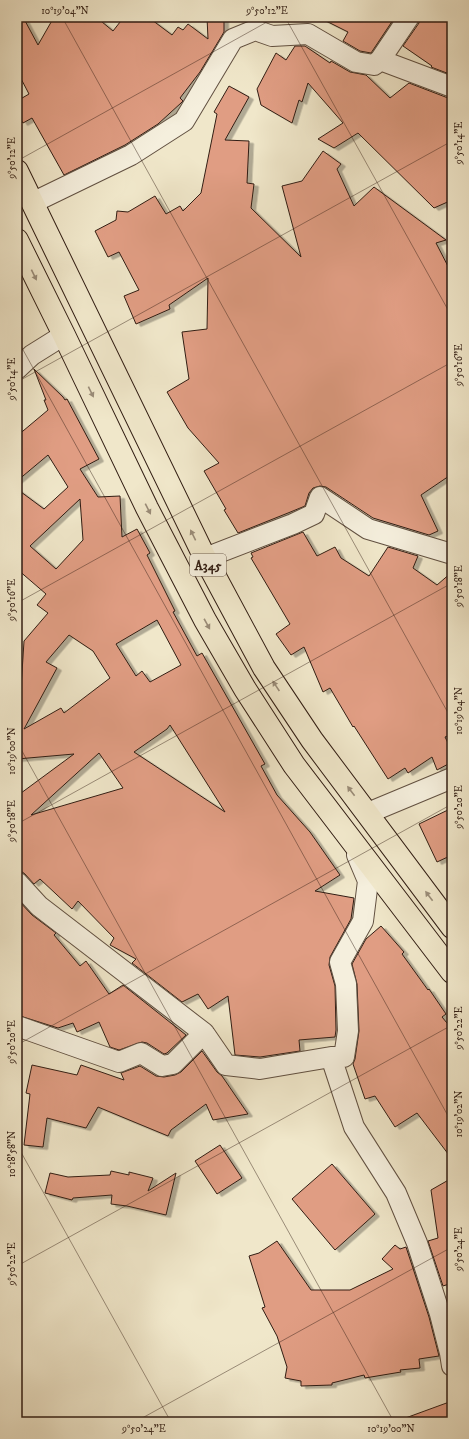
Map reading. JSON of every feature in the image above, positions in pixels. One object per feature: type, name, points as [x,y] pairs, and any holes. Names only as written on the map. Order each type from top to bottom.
[{"type":"highway","name":"A345","points":[[17,171],[34,202],[205,558],[264,668],[312,740],[452,927]]},
{"type":"highway","name":"A345","points":[[17,240],[147,508],[209,627],[244,689],[294,764],[452,972]]},
{"type":"street","points":[[34,202],[131,155],[184,121],[233,39],[252,23],[272,36],[308,34],[356,62],[374,65],[380,60],[409,17]]},
{"type":"street","points":[[380,60],[452,87]]},
{"type":"street","points":[[17,369],[32,355],[64,335]]},
{"type":"street","points":[[205,558],[293,524],[314,514],[320,497],[368,529],[452,554]]},
{"type":"street","points":[[368,814],[452,778]]},
{"type":"street","points":[[17,882],[39,906],[204,1033],[226,1065],[260,1068],[331,1057],[344,1057],[348,1031],[346,984],[340,962],[363,921],[368,881],[349,836]]},
{"type":"street","points":[[17,1026],[119,1062],[141,1053],[162,1066],[173,1064],[204,1033]]},
{"type":"street","points":[[331,1057],[354,1127],[396,1193],[417,1243],[440,1314],[452,1366]]},
{"type":"building","points":[[17,17],[23,17],[38,45],[54,17],[96,17],[113,31],[124,17],[148,17],[172,35],[178,27],[183,30],[188,24],[208,39],[207,17],[224,17],[224,32],[200,72],[180,98],[183,101],[158,124],[125,145],[64,175],[32,118],[23,123],[17,113],[17,101],[29,94],[17,71]]},
{"type":"building","points":[[318,17],[395,17],[371,53],[360,51],[343,41],[348,32]]},
{"type":"building","points":[[420,17],[452,17],[452,75],[431,67],[432,66],[403,46],[419,23]]},
{"type":"building","points":[[295,46],[305,46],[330,63],[331,61],[350,72],[366,75],[390,98],[409,83],[448,98],[452,101],[452,200],[434,208],[358,133],[334,148],[318,139],[343,123],[308,83],[302,102],[299,100],[292,123],[261,105],[257,89],[276,53],[286,60]]},
{"type":"building","points":[[229,86],[249,97],[225,140],[249,141],[247,183],[254,184],[251,208],[301,257],[282,186],[302,181],[323,151],[341,164],[337,169],[354,206],[374,187],[446,240],[436,243],[452,274],[452,474],[421,495],[438,531],[429,535],[373,518],[326,487],[320,486],[313,488],[309,493],[305,506],[238,533],[224,510],[226,509],[204,471],[219,463],[188,428],[167,392],[189,379],[182,332],[207,329],[208,278],[169,305],[170,309],[136,324],[124,296],[139,290],[119,252],[108,257],[95,231],[116,220],[117,211],[128,212],[155,196],[166,214],[180,206],[183,211],[201,193],[217,114],[214,112]]},
{"type":"building","points":[[34,369],[65,400],[67,399],[99,459],[80,469],[98,497],[120,496],[122,537],[137,529],[150,553],[147,555],[175,611],[173,612],[197,656],[202,653],[265,764],[261,766],[277,795],[310,832],[340,875],[315,891],[354,898],[351,919],[330,957],[329,965],[335,986],[335,1037],[299,1040],[300,1051],[260,1057],[235,1055],[228,996],[208,1009],[198,994],[182,1002],[132,963],[136,959],[110,945],[114,938],[78,901],[72,909],[40,879],[34,884],[25,874],[21,871],[17,871],[17,796],[74,754],[17,759],[17,736],[24,641],[48,613],[37,605],[46,594],[17,569],[17,489],[44,509],[68,487],[48,455],[17,481],[17,436],[48,410],[44,400],[46,400]],"holes":[[[80,499],[83,540],[56,569],[30,546]],[[157,620],[181,665],[150,682],[142,671],[136,676],[116,644]],[[69,635],[93,651],[110,678],[64,713],[61,708],[24,729],[57,668],[46,662]],[[170,725],[225,812],[134,752],[167,729]],[[99,753],[123,788],[31,815]]]},
{"type":"building","points":[[303,532],[317,556],[335,547],[341,558],[369,576],[388,547],[418,556],[413,568],[437,585],[452,572],[452,734],[445,737],[452,751],[452,762],[437,770],[432,757],[408,773],[405,768],[388,779],[354,726],[353,727],[330,688],[323,692],[304,647],[291,655],[276,634],[290,624],[251,558],[253,557],[251,553]]},
{"type":"building","points":[[452,808],[452,855],[437,862],[419,824]]},
{"type":"building","points":[[17,899],[32,915],[56,933],[54,935],[80,966],[86,961],[109,994],[123,985],[186,1035],[167,1053],[164,1054],[147,1043],[142,1042],[119,1050],[110,1047],[99,1022],[77,1032],[73,1023],[58,1028],[17,1015]]},
{"type":"building","points":[[381,926],[404,952],[402,954],[446,1014],[442,1017],[452,1029],[452,1159],[417,1113],[395,1127],[375,1096],[365,1099],[353,1064],[359,1031],[357,984],[352,964],[366,939]]},
{"type":"building","points":[[202,1051],[217,1072],[222,1076],[248,1114],[213,1120],[206,1104],[171,1130],[168,1136],[98,1107],[86,1128],[47,1118],[43,1147],[24,1145],[30,1094],[26,1093],[32,1065],[77,1075],[81,1065],[124,1080],[121,1073],[140,1066],[156,1076],[164,1077],[181,1072]]},
{"type":"building","points":[[220,1145],[242,1178],[217,1194],[195,1161]]},
{"type":"building","points":[[332,1164],[375,1214],[335,1250],[292,1199]]},
{"type":"building","points":[[111,1171],[129,1175],[129,1172],[153,1178],[148,1191],[176,1173],[166,1215],[111,1204],[112,1195],[73,1198],[72,1200],[45,1193],[50,1173],[68,1177],[110,1175]]},
{"type":"building","points":[[452,1178],[452,1283],[443,1286],[428,1241],[438,1238],[431,1190]]},
{"type":"building","points":[[277,1241],[311,1290],[350,1290],[393,1269],[382,1259],[395,1245],[400,1249],[406,1247],[429,1317],[439,1356],[419,1359],[420,1368],[400,1370],[401,1372],[365,1378],[364,1375],[332,1383],[332,1385],[301,1386],[301,1381],[285,1378],[287,1367],[277,1336],[262,1308],[265,1307],[249,1256],[259,1253]]},
{"type":"building","points":[[452,1401],[452,1422],[401,1422],[400,1420]]}]
